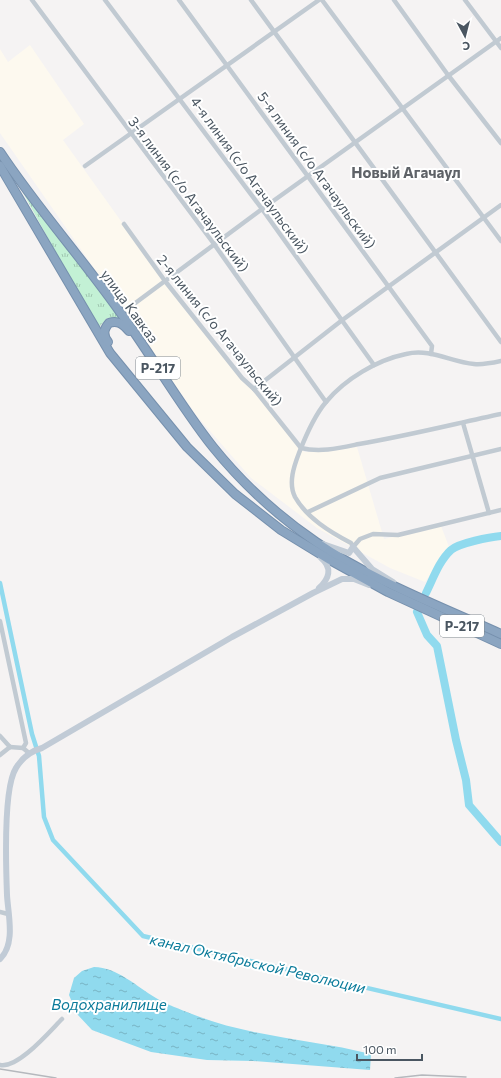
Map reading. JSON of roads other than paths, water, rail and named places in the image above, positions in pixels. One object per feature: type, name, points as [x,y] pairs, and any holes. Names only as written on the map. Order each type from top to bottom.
[{"type":"highway","name":"улица Кавказ","points":[[0,152],[17,177],[120,312],[214,448],[241,479],[313,545],[404,590],[501,634]]},
{"type":"highway","points":[[0,166],[92,326],[110,353],[187,447],[235,494],[281,530],[313,545],[388,592]]},
{"type":"highway","points":[[135,384],[104,337],[104,332],[109,323],[118,322],[123,324],[160,371]]},
{"type":"highway","name":"Р-217","points":[[388,592],[501,644]]},
{"type":"main road","points":[[313,545],[349,553],[353,547],[372,569],[404,590]]},
{"type":"main road","points":[[313,545],[326,562],[329,572],[327,581],[313,593]]},
{"type":"main road","points":[[0,959],[7,949],[10,937],[6,847],[9,794],[15,768],[32,751],[42,748],[226,640],[342,579],[354,579],[388,592]]},
{"type":"street","name":"3-я линия (с/о Агачаульский)","points":[[32,0],[130,135],[214,244],[326,402]]},
{"type":"street","name":"4-я линия (с/о Агачаульский)","points":[[105,0],[262,209],[374,365]]},
{"type":"street","name":"5-я линия (с/о Агачаульский)","points":[[179,0],[309,175],[432,346],[431,354]]},
{"type":"street","points":[[251,0],[501,342]]},
{"type":"street","points":[[85,166],[321,0],[501,241]]},
{"type":"street","points":[[394,0],[448,75],[501,143]]},
{"type":"street","points":[[465,0],[501,48]]},
{"type":"street","points":[[134,304],[262,209],[501,38]]},
{"type":"street","points":[[254,389],[341,321],[501,205]]},
{"type":"street","name":"2-я линия (с/о Агачаульский)","points":[[124,224],[165,281],[242,378],[254,389],[301,448]]},
{"type":"street","points":[[501,361],[474,364],[421,352],[406,353],[374,365],[341,387],[326,402],[315,419],[301,448],[292,476],[292,487],[296,497],[308,512],[324,528],[351,543],[353,547],[360,539],[372,534],[398,535],[501,510]]},
{"type":"street","points":[[301,448],[312,451],[327,450],[376,442],[501,414]]},
{"type":"street","points":[[463,423],[488,513]]},
{"type":"street","points":[[308,512],[380,478],[501,449]]},
{"type":"street","points":[[0,621],[26,743],[23,748]]},
{"type":"street","points":[[0,736],[10,747]]},
{"type":"street","points":[[0,755],[10,747],[23,748],[32,751]]},
{"type":"street","points":[[0,912],[8,914]]},
{"type":"street","points":[[0,1065],[8,1065],[22,1058],[62,1019]]},
{"type":"water","name":"Водохранилище","points":[[94,967],[111,970],[165,1003],[214,1022],[258,1033],[371,1054],[370,1070],[253,1061],[207,1060],[151,1052],[92,1030],[77,1014],[69,995],[74,978],[82,971]]},
{"type":"waterway","points":[[426,593],[440,565],[451,550],[467,543],[501,536]]},
{"type":"waterway","name":"канал Октябрьской Революции","points":[[0,583],[32,734],[39,756],[44,817],[53,840],[143,936],[501,1019]]},
{"type":"waterway","points":[[417,612],[427,635],[437,646],[456,740],[466,780],[469,805],[501,842]]},
{"type":"railway","points":[[0,1069],[56,1078]]},
{"type":"railway","points":[[395,1078],[422,1075],[466,1077]]},
{"type":"district","name":"Новый Агачаул","points":[[406,172]]}]
